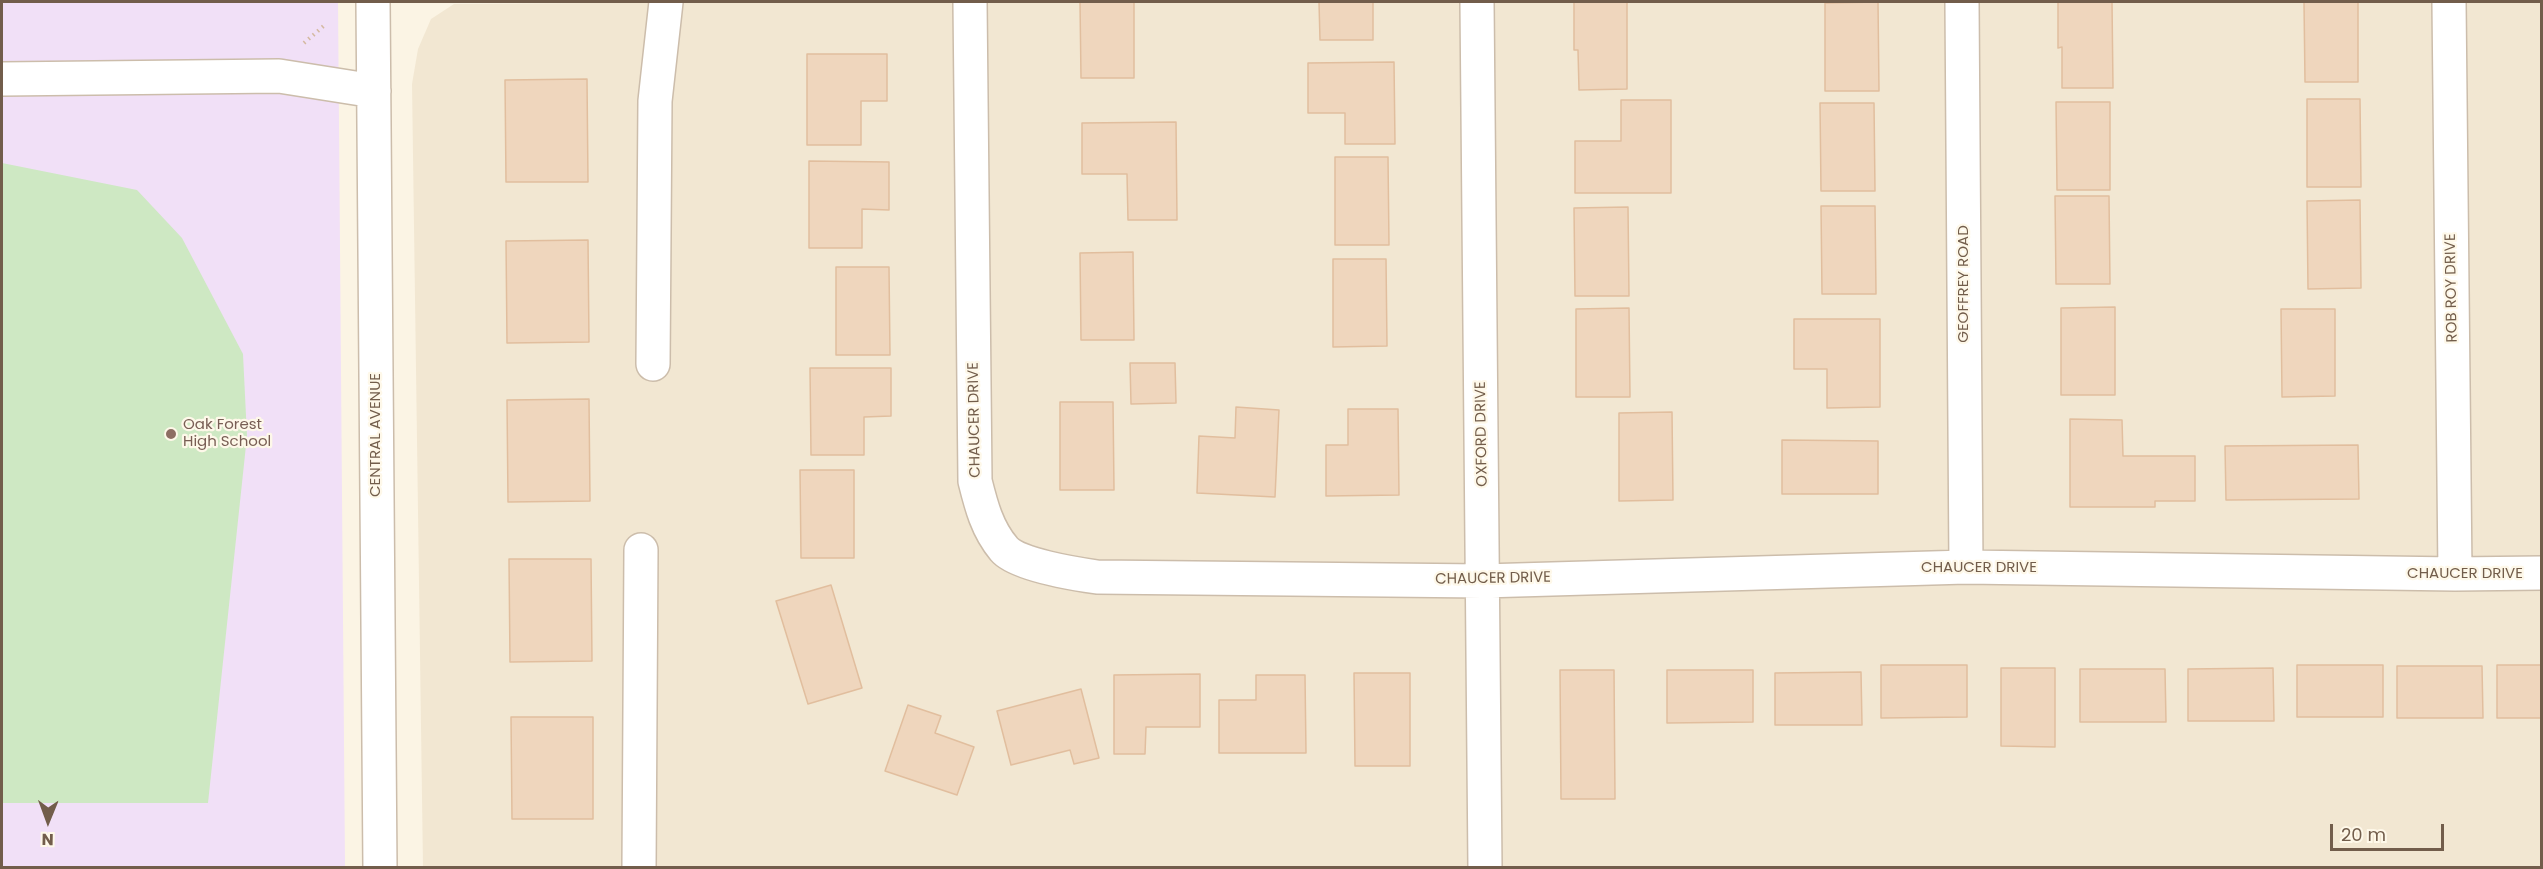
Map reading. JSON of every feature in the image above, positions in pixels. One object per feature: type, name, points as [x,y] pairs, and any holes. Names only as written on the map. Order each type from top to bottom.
[{"type":"street","name":"CENTRAL AVENUE","points":[[373,2],[380,867]]},
{"type":"street","points":[[653,364],[655,101],[666,2]]},
{"type":"street","name":"CHAUCER DRIVE","points":[[970,2],[975,481],[985,518],[1005,551],[1047,569],[1097,577],[1484,581],[1966,567],[2455,574],[2541,573]]},
{"type":"street","name":"OXFORD DRIVE","points":[[1477,2],[1485,867]]},
{"type":"street","name":"GEOFFREY ROAD","points":[[1962,2],[1966,567]]},
{"type":"street","name":"ROB ROY DRIVE","points":[[2449,2],[2455,574]]},
{"type":"street","points":[[2,79],[279,76],[374,91]]},
{"type":"street","points":[[639,867],[641,550]]},
{"type":"shaded area","name":"Oak Forest High School","points":[[2,2],[338,2],[345,867],[2,868]]},
{"type":"shaded area","points":[[2541,2],[2541,867],[423,868],[412,84],[418,49],[431,19],[454,4]]},
{"type":"green space","points":[[2,163],[137,190],[182,238],[243,354],[247,436],[208,803],[2,803]]},
{"type":"building","points":[[1080,2],[1134,2],[1134,78],[1081,78]]},
{"type":"building","points":[[1319,2],[1373,2],[1373,40],[1320,40]]},
{"type":"building","points":[[1574,2],[1627,2],[1627,89],[1579,90],[1578,50],[1574,50]]},
{"type":"building","points":[[1878,2],[1879,91],[1825,91],[1825,3]]},
{"type":"building","points":[[2058,2],[2112,2],[2113,88],[2062,88],[2062,47],[2058,48]]},
{"type":"building","points":[[2304,2],[2358,2],[2358,82],[2305,82]]},
{"type":"building","points":[[807,54],[887,54],[887,101],[861,101],[861,145],[807,145]]},
{"type":"building","points":[[1394,62],[1395,144],[1345,144],[1345,113],[1308,113],[1308,63]]},
{"type":"building","points":[[587,79],[588,182],[506,182],[505,80]]},
{"type":"building","points":[[2307,99],[2360,99],[2361,187],[2307,187]]},
{"type":"building","points":[[1621,100],[1671,100],[1671,193],[1575,193],[1575,141],[1621,141]]},
{"type":"building","points":[[2056,102],[2110,102],[2110,190],[2057,190]]},
{"type":"building","points":[[1820,103],[1874,103],[1875,191],[1821,191]]},
{"type":"building","points":[[1176,122],[1177,220],[1128,220],[1127,174],[1082,174],[1082,123]]},
{"type":"building","points":[[1335,157],[1388,157],[1389,245],[1335,245]]},
{"type":"building","points":[[809,161],[889,162],[889,210],[862,209],[862,248],[809,248]]},
{"type":"building","points":[[2055,196],[2109,196],[2110,284],[2056,284]]},
{"type":"building","points":[[2360,200],[2361,288],[2308,289],[2307,201]]},
{"type":"building","points":[[1821,206],[1875,206],[1876,294],[1822,294]]},
{"type":"building","points":[[1628,207],[1629,296],[1575,296],[1574,208]]},
{"type":"building","points":[[588,240],[589,342],[507,343],[506,241]]},
{"type":"building","points":[[1133,252],[1134,340],[1081,340],[1080,253]]},
{"type":"building","points":[[1333,259],[1386,259],[1387,346],[1333,347]]},
{"type":"building","points":[[836,267],[889,267],[890,355],[836,355]]},
{"type":"building","points":[[2115,307],[2115,395],[2061,395],[2061,308]]},
{"type":"building","points":[[1629,308],[1630,397],[1576,397],[1576,309]]},
{"type":"building","points":[[2281,309],[2335,309],[2335,396],[2282,397]]},
{"type":"building","points":[[1794,319],[1880,319],[1880,407],[1827,408],[1827,369],[1794,369]]},
{"type":"building","points":[[1130,363],[1175,363],[1176,403],[1131,404]]},
{"type":"building","points":[[810,368],[891,368],[891,416],[864,417],[864,455],[811,455]]},
{"type":"building","points":[[589,399],[590,501],[508,502],[507,400]]},
{"type":"building","points":[[1060,402],[1113,402],[1114,490],[1060,490]]},
{"type":"building","points":[[1236,407],[1279,410],[1275,497],[1197,493],[1199,436],[1235,438]]},
{"type":"building","points":[[1348,409],[1398,409],[1399,495],[1326,496],[1326,445],[1348,445]]},
{"type":"building","points":[[1672,412],[1673,500],[1619,501],[1619,413]]},
{"type":"building","points":[[2070,419],[2122,420],[2123,456],[2195,456],[2195,501],[2155,501],[2155,507],[2070,507]]},
{"type":"building","points":[[1782,440],[1878,441],[1878,494],[1782,494]]},
{"type":"building","points":[[2358,445],[2359,499],[2226,500],[2225,446]]},
{"type":"building","points":[[800,470],[854,470],[854,558],[801,558]]},
{"type":"building","points":[[509,559],[591,559],[592,661],[510,662]]},
{"type":"building","points":[[831,585],[862,688],[808,704],[776,601]]},
{"type":"building","points":[[1881,665],[1967,665],[1967,717],[1881,718]]},
{"type":"building","points":[[2297,665],[2383,665],[2383,717],[2297,717]]},
{"type":"building","points":[[2497,665],[2542,665],[2542,718],[2497,718]]},
{"type":"building","points":[[2397,666],[2482,666],[2483,718],[2397,718]]},
{"type":"building","points":[[2001,668],[2055,668],[2055,747],[2001,746]]},
{"type":"building","points":[[2273,668],[2274,721],[2188,721],[2188,669]]},
{"type":"building","points":[[2080,669],[2165,669],[2166,722],[2080,722]]},
{"type":"building","points":[[1560,670],[1614,670],[1615,799],[1561,799]]},
{"type":"building","points":[[1667,670],[1753,670],[1753,722],[1667,723]]},
{"type":"building","points":[[1861,672],[1862,725],[1775,725],[1775,673]]},
{"type":"building","points":[[1354,673],[1410,673],[1410,766],[1355,766]]},
{"type":"building","points":[[1200,674],[1200,727],[1146,727],[1145,754],[1114,754],[1114,675]]},
{"type":"building","points":[[1256,675],[1305,675],[1306,753],[1219,753],[1219,700],[1256,700]]},
{"type":"building","points":[[1081,689],[1099,758],[1074,764],[1070,750],[1011,765],[997,711]]},
{"type":"building","points":[[908,705],[941,716],[935,733],[974,747],[957,795],[885,771]]},
{"type":"building","points":[[511,717],[593,717],[593,819],[512,819]]},
{"type":"place","name":"Oak Forest High School","points":[[171,434]]}]
